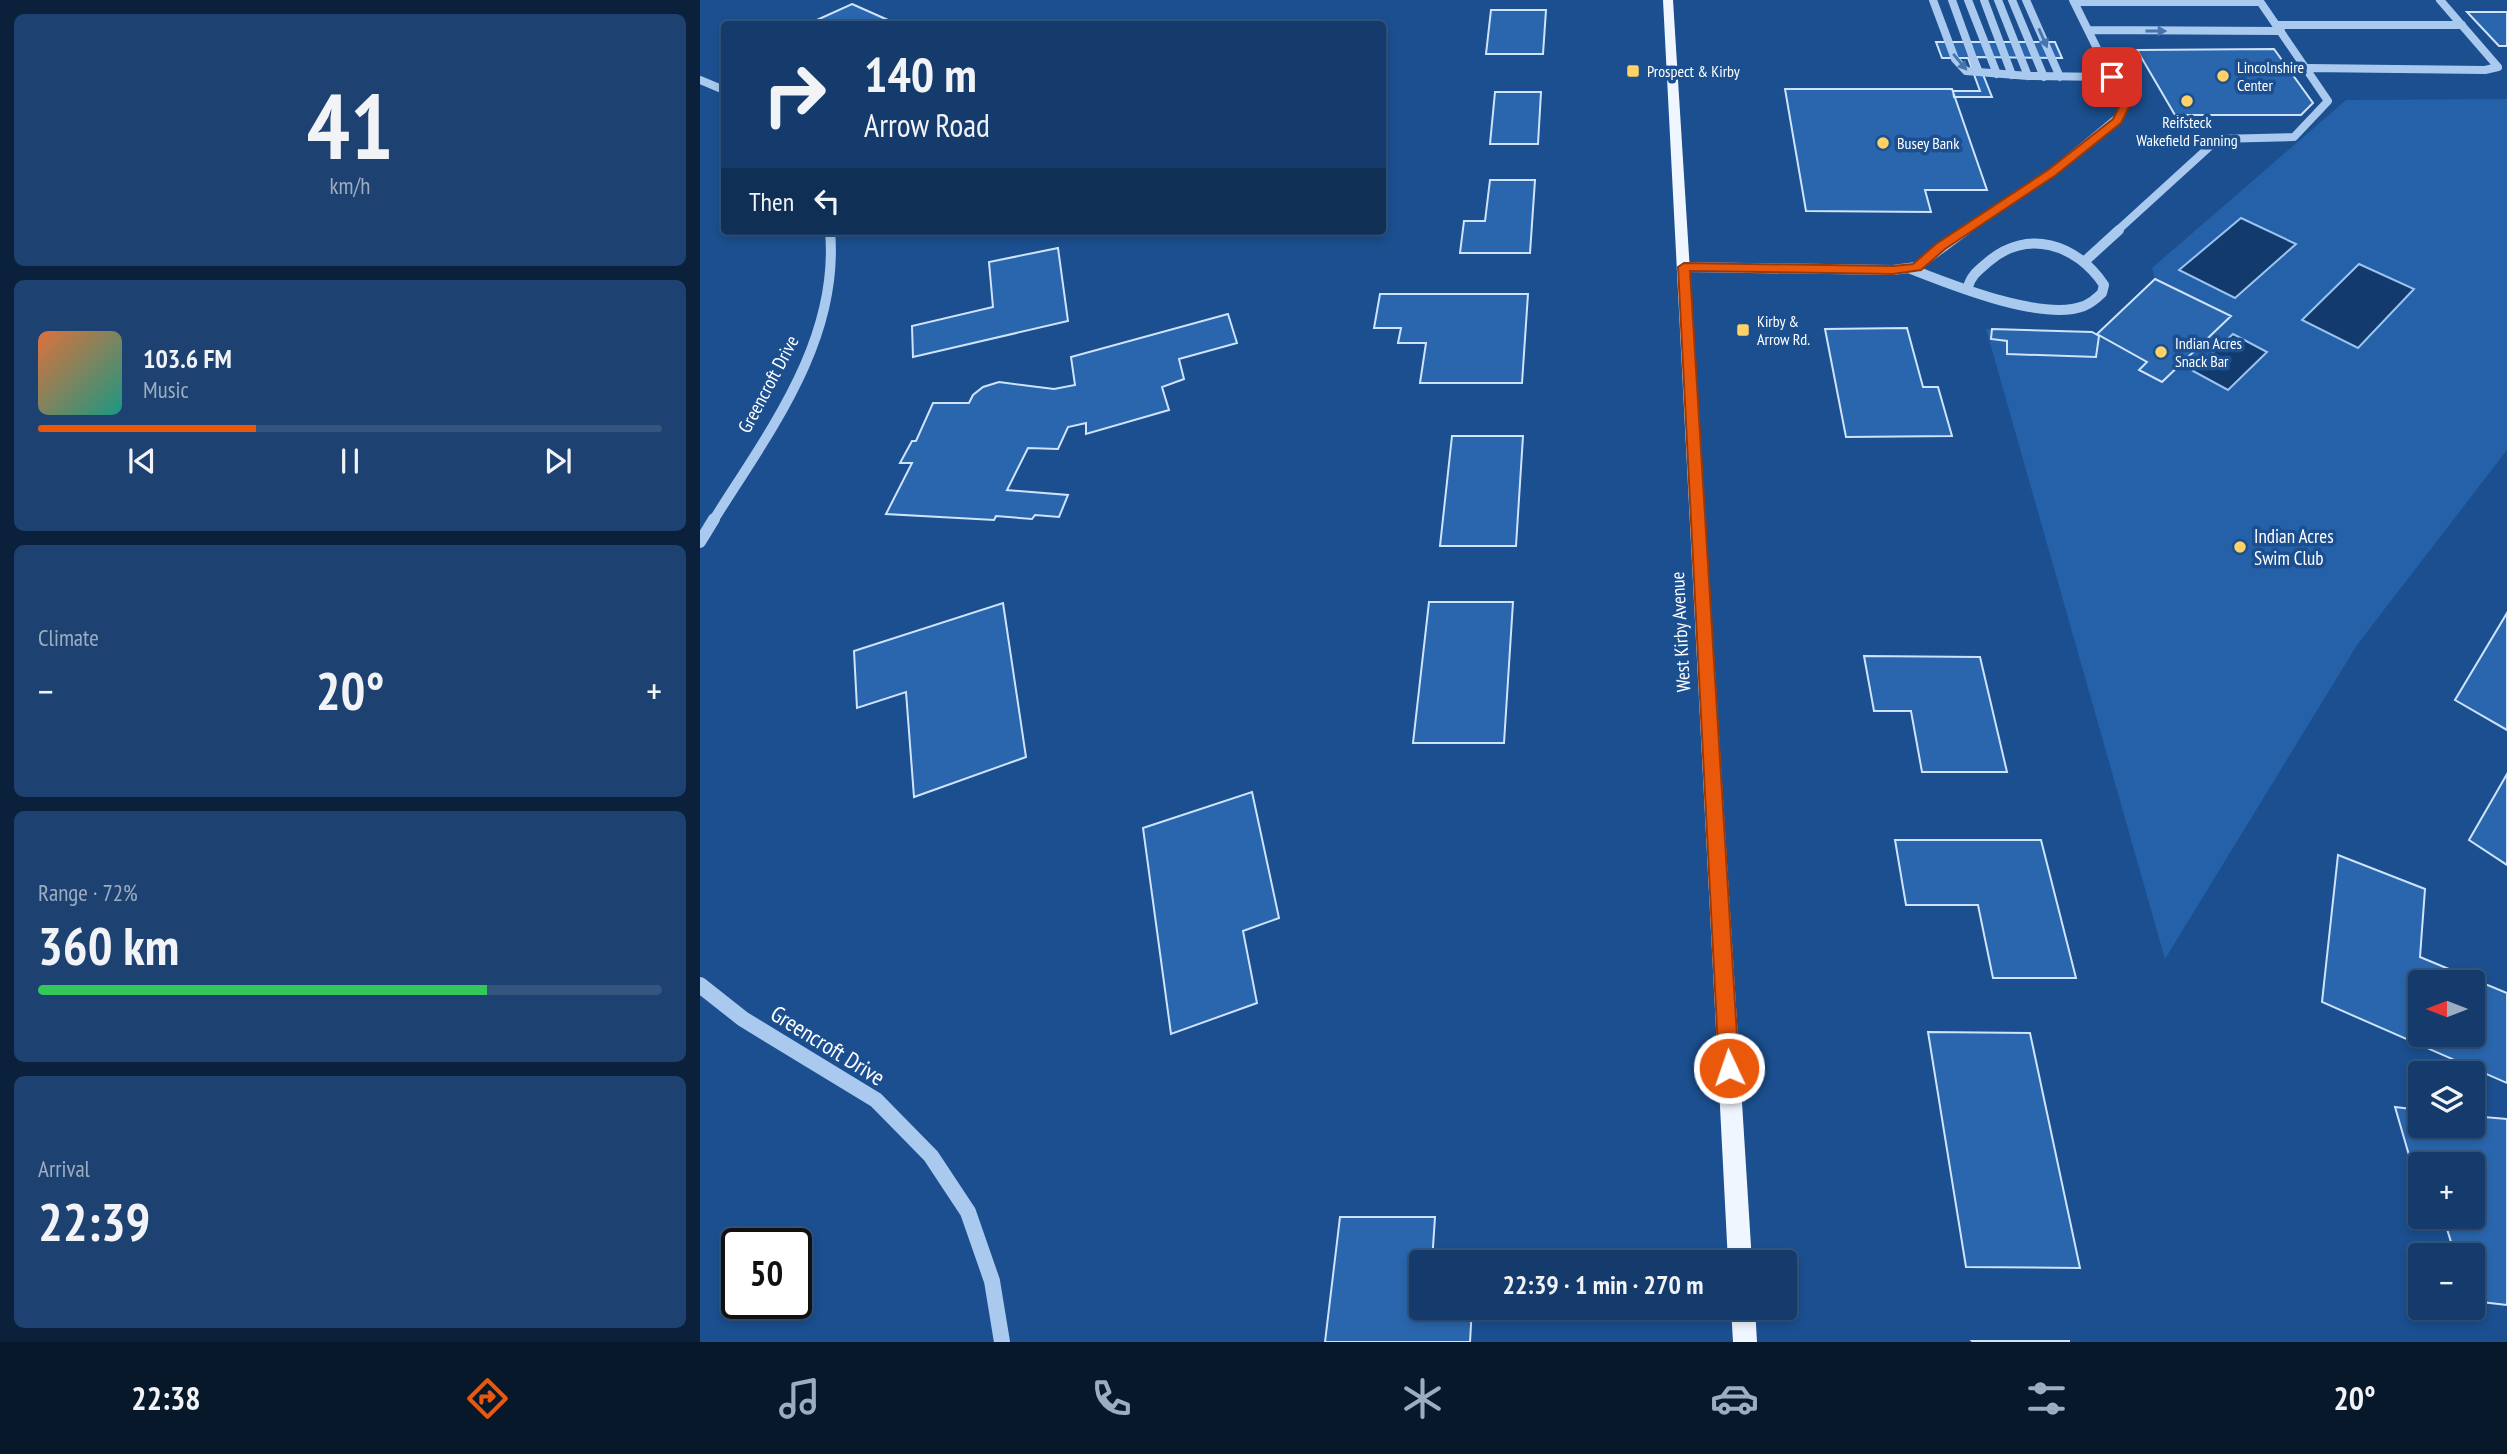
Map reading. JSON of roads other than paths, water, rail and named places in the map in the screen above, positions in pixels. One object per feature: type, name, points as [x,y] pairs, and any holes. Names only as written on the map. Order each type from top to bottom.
[{"type":"main road","name":"West Kirby Avenue","points":[[1668,0],[1739,1250]]},
{"type":"main road","points":[[1744,1320],[1745,1342]]},
{"type":"street","points":[[1933,0],[1955,58],[1966,71],[2043,77],[2112,77]]},
{"type":"street","points":[[1952,0],[1979,72]]},
{"type":"street","points":[[1984,0],[2012,75]]},
{"type":"street","points":[[1998,0],[2028,76]]},
{"type":"street","points":[[2012,0],[2043,77]]},
{"type":"street","points":[[2308,68],[2485,70],[2498,66],[2440,0]]},
{"type":"street","points":[[1911,269],[2052,172],[2117,121],[2125,105],[2074,1],[2259,1],[2308,68],[2328,101],[2294,137],[2218,139],[2085,261]]},
{"type":"street","points":[[2088,30],[2462,25]]},
{"type":"street","points":[[700,80],[721,89]]},
{"type":"street","name":"Greencroft Drive","points":[[700,542],[785,403],[808,359],[824,313],[832,270],[830,235]]},
{"type":"street","points":[[1684,267],[1911,269],[1968,287],[2040,308],[2066,310],[2085,305],[2102,293],[2104,285],[2097,271],[2085,261],[2061,247],[2045,243],[2006,248],[1970,278],[1968,287]]},
{"type":"street","name":"Greencroft Drive","points":[[700,985],[743,1019],[876,1100],[931,1156],[968,1212],[992,1281],[1002,1342]]},
{"type":"lane","points":[[1968,0],[1997,74]]},
{"type":"lane","points":[[2026,0],[2060,77]]},
{"type":"place","name":"Prospect & Kirby","points":[[1633,71]]},
{"type":"place","name":"Lincolnshire Center","points":[[2223,76]]},
{"type":"place","name":"Reifsteck Wakefield Fanning","points":[[2187,101]]},
{"type":"place","name":"Busey Bank","points":[[1883,143]]},
{"type":"place","name":"Kirby & Arrow Rd.","points":[[1743,330]]},
{"type":"place","name":"Indian Acres Snack Bar","points":[[2161,352]]},
{"type":"place","name":"Indian Acres Swim Club","points":[[2240,547]]}]
